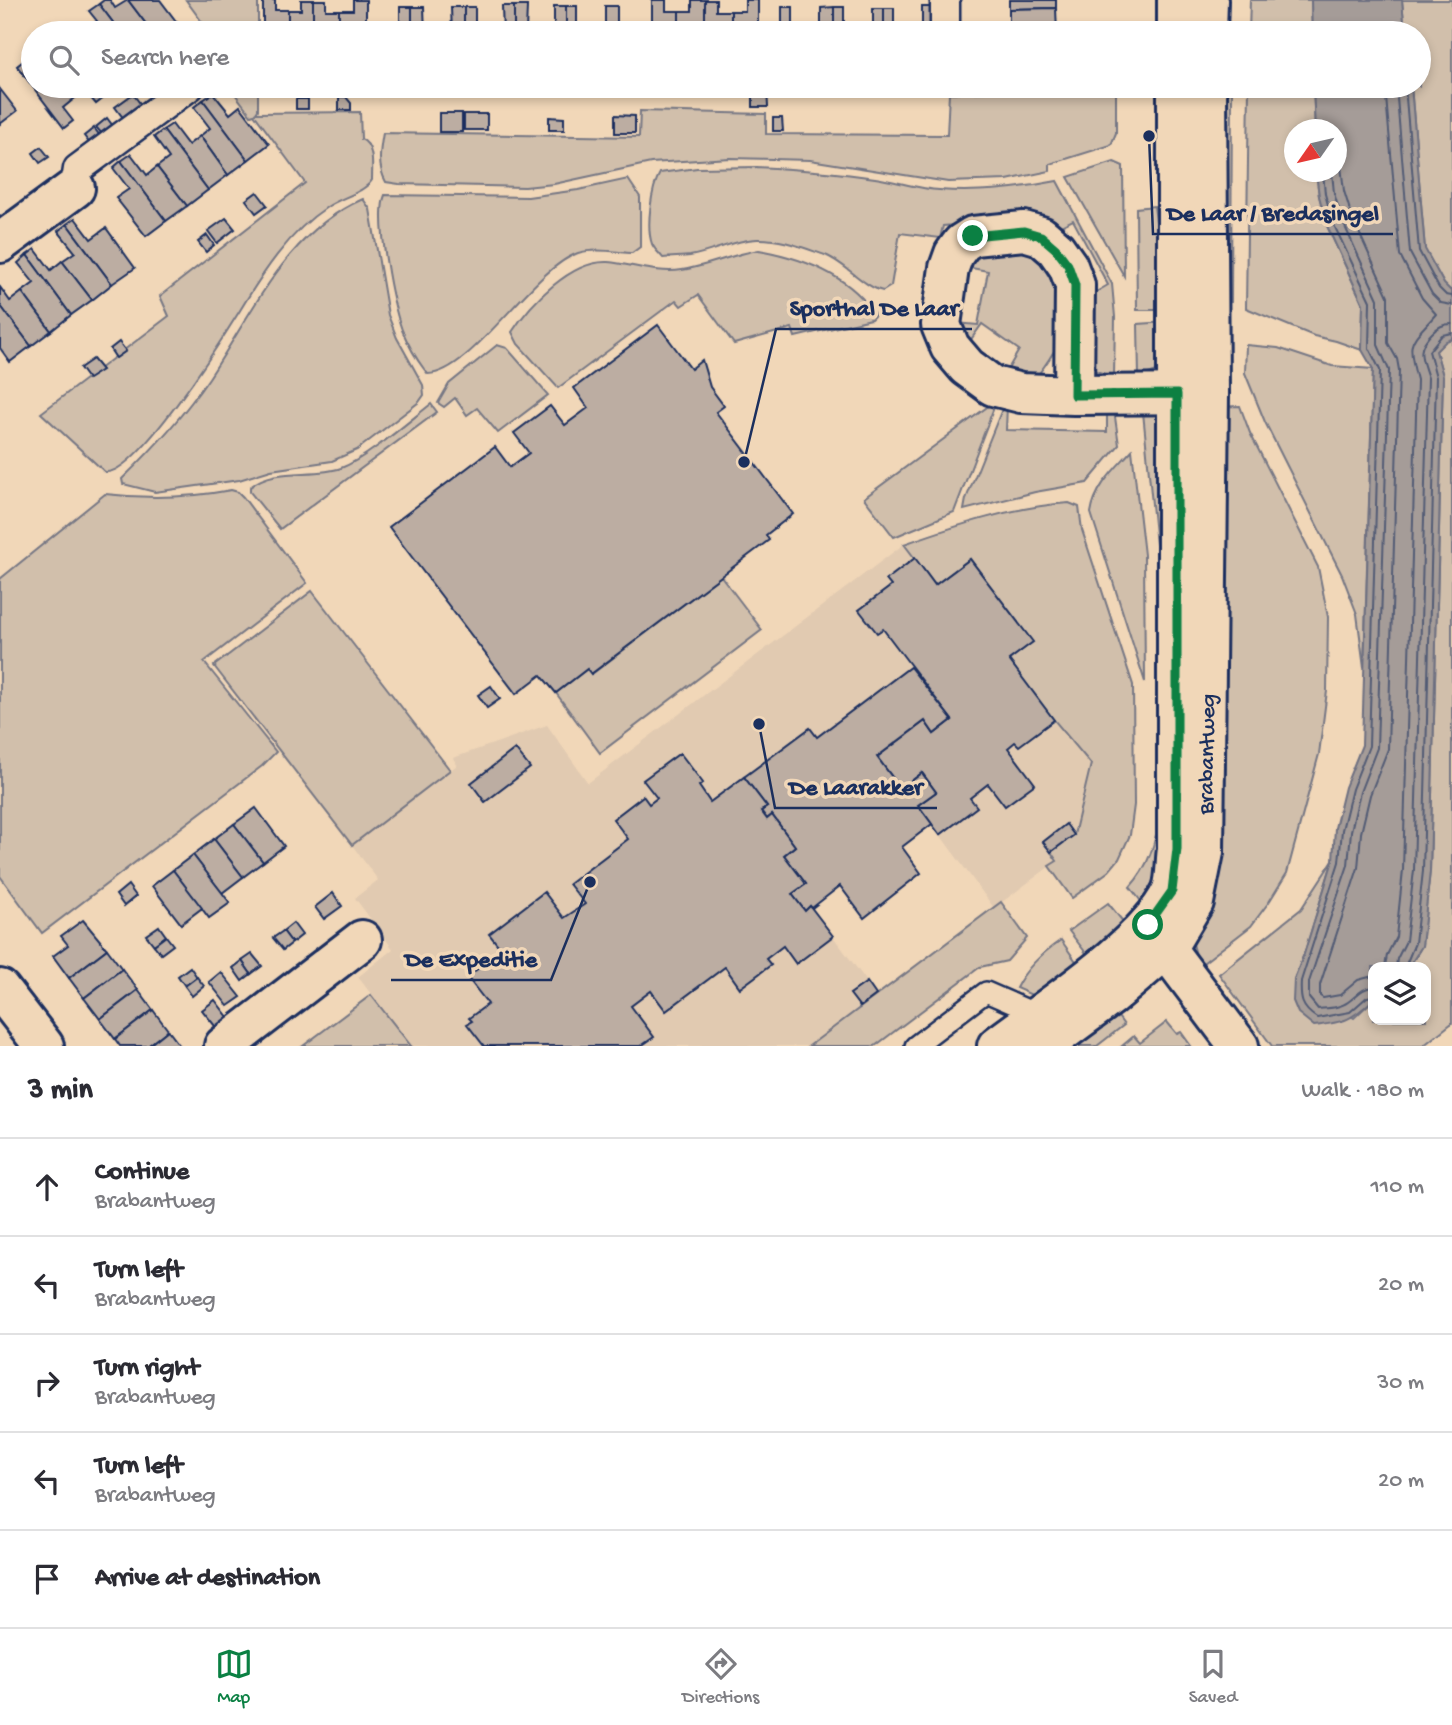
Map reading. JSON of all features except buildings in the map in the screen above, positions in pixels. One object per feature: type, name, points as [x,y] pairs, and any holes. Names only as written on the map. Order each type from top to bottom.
[{"type":"street","points":[[945,21],[946,0]]},
{"type":"street","points":[[1177,0],[1177,21]]},
{"type":"street","points":[[1208,0],[1208,21]]},
{"type":"street","points":[[0,243],[75,188],[78,169],[174,98]]},
{"type":"street","name":"Brabantweg","points":[[1178,98],[1193,394]]},
{"type":"street","name":"Brabantweg","points":[[997,1046],[1046,1032],[1094,973],[1157,937],[1172,891],[1177,849],[1193,394],[1207,98]]},
{"type":"street","points":[[1074,395],[1075,285],[1068,265],[1056,249],[1041,236],[1024,231],[973,236],[962,243],[949,268],[941,325],[950,346],[967,367],[993,386],[1021,393],[1074,395],[1193,394]]},
{"type":"street","points":[[1157,937],[1239,1046]]},
{"type":"street","points":[[224,1046],[362,940]]},
{"type":"street","points":[[0,989],[44,1046]]},
{"type":"lane","points":[[915,1046],[986,992],[1046,1032]]},
{"type":"shaded area","points":[[186,0],[258,0],[258,21],[201,21]]},
{"type":"shaded area","points":[[1250,0],[1311,0],[1312,21],[1249,21]]},
{"type":"shaded area","points":[[1402,0],[1452,0],[1452,292],[1444,284],[1425,250],[1412,98],[1431,98],[1431,21],[1404,21]]},
{"type":"shaded area","points":[[238,98],[258,98],[256,113],[360,112],[361,139],[369,146],[372,157],[372,180],[364,188],[313,217],[289,241],[257,283],[197,376],[156,431],[119,467],[105,472],[41,413],[169,316],[160,296],[305,183],[254,114],[251,115]]},
{"type":"shaded area","points":[[949,98],[1116,98],[1116,133],[1111,145],[1050,164],[1050,171],[1007,180],[948,182],[810,160],[730,158],[651,163],[554,184],[525,187],[399,184],[386,182],[380,164],[383,133],[639,137],[640,111],[766,114],[766,134],[947,135]]},
{"type":"shaded area","points":[[1214,98],[1232,98],[1231,302],[1214,303]]},
{"type":"shaded area","points":[[1249,98],[1314,98],[1315,119],[1284,119],[1284,182],[1317,182],[1327,226],[1363,304],[1362,350],[1314,336],[1246,308]]},
{"type":"shaded area","points":[[1114,162],[1123,166],[1124,276],[1068,177]]},
{"type":"shaded area","points":[[757,167],[846,174],[954,191],[998,190],[1057,181],[1112,284],[1115,317],[1114,377],[1093,370],[1091,295],[1108,285],[1073,220],[1055,229],[1026,219],[943,226],[940,238],[900,233],[891,286],[883,291],[868,285],[825,255],[774,240],[748,240],[690,256],[663,258],[652,244],[649,228],[652,198],[660,173],[697,168]]},
{"type":"shaded area","points":[[628,179],[640,197],[640,247],[632,253],[578,253],[560,263],[463,357],[445,369],[428,374],[404,335],[394,302],[382,223],[385,195],[528,197]]},
{"type":"shaded area","points":[[363,199],[370,209],[388,315],[397,338],[423,385],[424,395],[419,402],[357,450],[332,461],[271,470],[239,480],[155,492],[123,484],[122,479],[168,431],[199,392],[274,276],[292,253],[336,214]]},
{"type":"shaded area","points":[[1154,206],[1167,310],[1137,310],[1136,208]]},
{"type":"shaded area","points":[[759,250],[792,258],[839,279],[865,301],[875,315],[871,319],[795,337],[792,328],[734,344],[698,295],[681,306],[676,300],[558,388],[518,344],[512,332],[529,309],[553,286],[580,268],[594,263],[608,262],[673,271]]},
{"type":"shaded area","points":[[1008,251],[1035,253],[1060,301],[1063,315],[1058,343],[1037,376],[1013,373],[1008,369],[1019,350],[982,324],[967,345],[955,323],[978,325],[988,271],[966,267],[971,258]]},
{"type":"shaded area","points":[[1167,322],[1161,366],[1157,371],[1139,377],[1138,324]]},
{"type":"shaded area","points":[[1452,339],[1452,1023],[1423,1046],[1272,1046],[1219,974],[1301,909],[1333,860],[1294,979],[1354,1018],[1368,1005],[1368,1025],[1431,1025],[1431,962],[1412,962],[1422,946],[1430,871],[1443,376],[1436,351],[1446,340]]},
{"type":"shaded area","points":[[497,345],[507,348],[548,395],[498,433],[477,408],[467,415],[455,398],[444,407],[438,403],[449,384]]},
{"type":"shaded area","points":[[1246,345],[1278,348],[1332,366],[1373,369],[1364,667],[1357,614],[1342,575],[1265,422],[1245,373]]},
{"type":"shaded area","points":[[994,402],[954,512],[894,537],[864,498]]},
{"type":"shaded area","points":[[431,404],[437,412],[280,529],[250,492],[250,487],[260,481],[282,474],[341,468],[387,439]]},
{"type":"shaded area","points":[[1004,404],[1007,405],[1006,430],[1107,432],[1107,410],[1114,410],[1119,445],[1087,483],[1035,492],[964,510]]},
{"type":"shaded area","points":[[1240,406],[1250,433],[1318,567],[1328,617],[1327,691],[1319,754],[1287,873],[1251,926],[1199,966],[1193,944],[1214,407]]},
{"type":"shaded area","points":[[1143,412],[1153,413],[1161,420],[1169,840],[1147,909],[1130,887],[1150,854],[1159,815],[1156,545]]},
{"type":"shaded area","points":[[1132,450],[1144,555],[1145,682],[1091,513],[1101,486]]},
{"type":"shaded area","points":[[231,490],[243,497],[307,583],[204,662],[276,752],[262,766],[42,933],[0,876],[0,579],[105,494],[168,497]]},
{"type":"shaded area","points":[[1069,503],[1079,507],[1082,530],[1133,685],[1134,805],[1130,835],[1119,859],[1109,871],[1072,898],[1049,866],[1057,861],[1051,852],[1074,835],[1091,764],[1009,660],[1032,642],[970,559],[935,585],[904,544],[1006,513]]},
{"type":"shaded area","points":[[904,544],[935,585],[970,559],[1033,642],[1009,660],[1091,765],[1074,835],[1051,852],[1057,861],[994,908],[918,805],[952,720],[910,667],[817,737],[809,728],[744,777],[804,910],[810,906],[877,995],[809,1046],[411,1046],[358,977],[393,949],[355,898],[378,880],[352,845],[457,765],[453,758],[547,725],[588,783]]},
{"type":"shaded area","points":[[721,576],[762,630],[600,753],[556,693],[587,669],[592,674]]},
{"type":"shaded area","points":[[312,591],[450,770],[352,845],[214,666]]},
{"type":"shaded area","points":[[1001,902],[1027,938],[1007,961],[980,967],[875,1046],[809,1046]]},
{"type":"shaded area","points":[[1108,903],[1129,929],[1093,962],[1069,931]]},
{"type":"shaded area","points":[[1061,940],[1082,970],[1034,996],[1016,988],[1035,961]]},
{"type":"shaded area","points":[[371,995],[411,1046],[303,1046]]},
{"type":"shaded area","points":[[1111,1007],[1124,1025],[1097,1046],[1061,1046]]},
{"type":"shaded area","points":[[1167,1022],[1177,1034],[1181,1032],[1191,1046],[1122,1046],[1134,1036],[1140,1043]]},
{"type":"water","points":[[1311,0],[1402,0],[1404,21],[1312,21]]},
{"type":"water","points":[[1314,98],[1412,98],[1425,249],[1444,284],[1452,292],[1452,339],[1436,351],[1443,376],[1430,871],[1422,946],[1412,962],[1368,962],[1368,1004],[1340,1022],[1314,1026],[1298,1013],[1293,1001],[1294,979],[1333,860],[1335,828],[1345,787],[1362,745],[1373,369],[1362,350],[1363,304],[1327,226],[1317,182],[1347,182],[1347,119],[1315,119]]},
{"type":"place","name":"De Laar / Bredasingel","points":[[1149,136]]},
{"type":"place","name":"Sporthal De Laar","points":[[744,462]]},
{"type":"place","name":"De Laarakker","points":[[759,724]]},
{"type":"place","name":"De Expeditie","points":[[590,882]]},
{"type":"route","points":[[973,236],[1024,231],[1041,236],[1056,249],[1068,265],[1075,285],[1074,395],[1177,394],[1177,849],[1172,891],[1148,925]]}]
